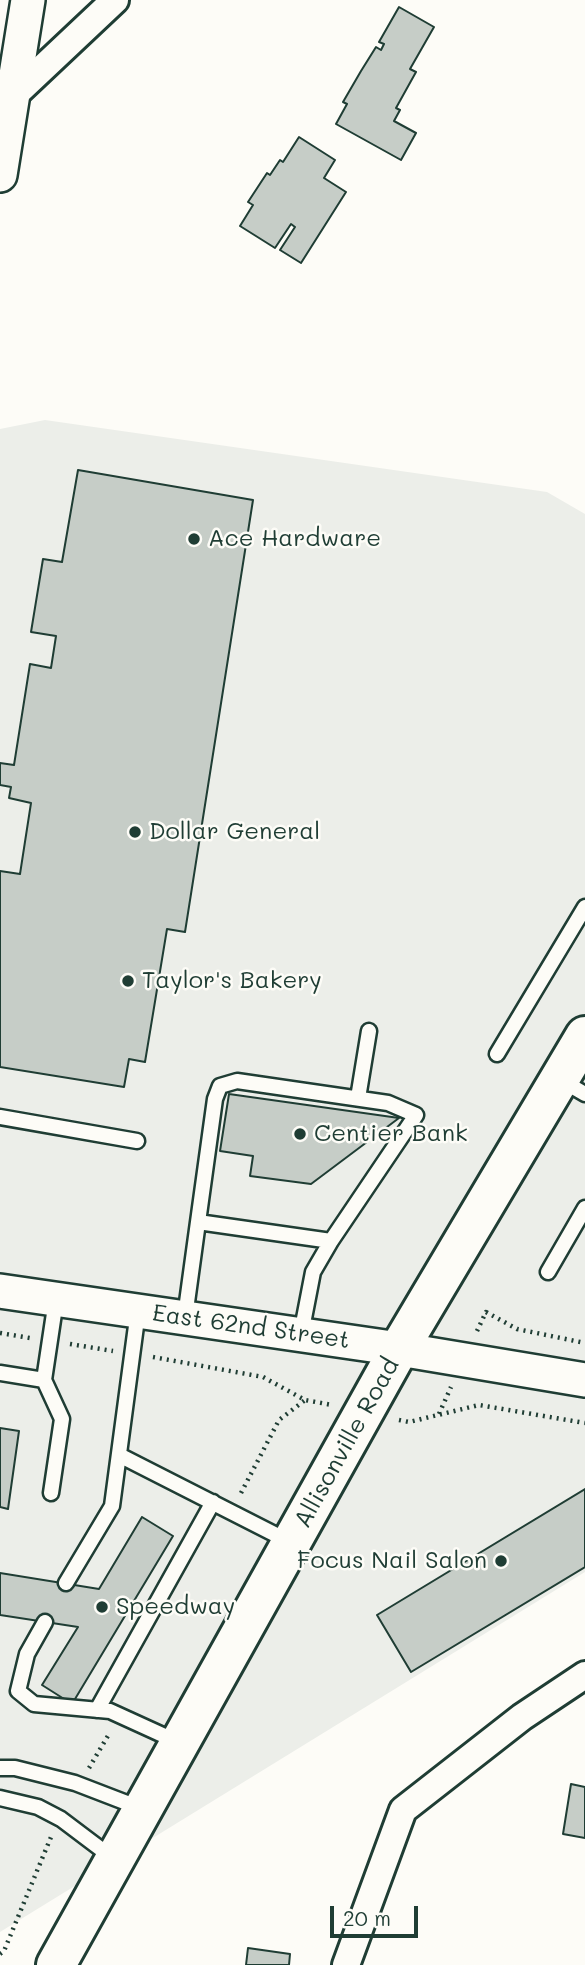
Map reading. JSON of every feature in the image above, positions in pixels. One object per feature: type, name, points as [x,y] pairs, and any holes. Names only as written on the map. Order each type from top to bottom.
[{"type":"main road","name":"Allisonville Road","points":[[56,1965],[399,1349],[572,1087],[585,1036]]},
{"type":"street","points":[[0,175],[28,0]]},
{"type":"street","points":[[12,97],[115,0]]},
{"type":"street","name":"East 62nd Street","points":[[0,1291],[301,1334],[585,1380]]},
{"type":"street","points":[[346,1965],[403,1810],[522,1717],[585,1675]]},
{"type":"lane","points":[[497,1054],[585,906]]},
{"type":"lane","points":[[358,1098],[369,1031]]},
{"type":"lane","points":[[185,1317],[215,1099],[220,1086],[237,1081],[358,1098],[388,1103],[416,1115],[313,1272],[301,1334]]},
{"type":"lane","points":[[0,1117],[137,1141]]},
{"type":"lane","points":[[548,1272],[585,1208]]},
{"type":"lane","points":[[198,1222],[331,1241]]},
{"type":"lane","points":[[51,1493],[62,1419],[44,1380],[56,1300]]},
{"type":"lane","points":[[66,1583],[112,1506],[138,1310]]},
{"type":"lane","points":[[0,1373],[44,1380]]},
{"type":"lane","points":[[119,1455],[292,1543]]},
{"type":"lane","points":[[97,1710],[213,1502]]},
{"type":"lane","points":[[45,1622],[27,1654],[18,1692],[34,1704],[110,1711],[181,1744]]},
{"type":"lane","points":[[0,1768],[15,1768],[75,1783],[144,1810]]},
{"type":"lane","points":[[0,1798],[38,1807],[61,1819],[116,1861]]},
{"type":"path","points":[[486,1312],[516,1329],[585,1343]]},
{"type":"path","points":[[439,1415],[445,1398]]},
{"type":"path","points":[[239,1497],[279,1420],[306,1400]]},
{"type":"path","points":[[410,1422],[479,1405],[585,1423]]},
{"type":"path","points":[[89,1770],[108,1737]]},
{"type":"path","points":[[0,1954],[4,1951],[53,1833]]},
{"type":"shaded area","points":[[45,420],[547,492],[585,514],[585,1572],[0,1932],[0,429]]},
{"type":"building","points":[[399,7],[434,27],[410,69],[416,72],[396,108],[400,110],[394,121],[416,133],[401,160],[336,124],[347,104],[343,102],[361,71],[376,47],[381,50],[384,44],[379,42]]},
{"type":"building","points":[[299,137],[335,160],[324,178],[346,192],[301,263],[280,250],[295,227],[291,224],[275,248],[240,226],[253,205],[248,202],[267,173],[270,175],[280,160],[283,162]]},
{"type":"building","points":[[78,470],[253,500],[185,932],[167,929],[145,1062],[129,1059],[124,1087],[0,1067],[0,871],[20,874],[31,803],[9,798],[11,787],[0,785],[0,763],[14,765],[30,664],[51,668],[56,636],[31,632],[43,559],[62,562]]},
{"type":"building","name":"Centier Bank","points":[[229,1094],[399,1118],[311,1184],[250,1176],[253,1156],[220,1151]]},
{"type":"building","points":[[0,1428],[19,1431],[8,1509],[0,1507]]},
{"type":"building","points":[[585,1489],[585,1567],[411,1672],[377,1615]]},
{"type":"building","points":[[142,1517],[173,1536],[72,1704],[42,1685],[78,1627],[0,1615],[0,1573],[99,1589]]},
{"type":"building","points":[[571,1784],[585,1787],[585,1838],[563,1834]]},
{"type":"building","points":[[248,1948],[290,1954],[289,1965],[246,1965]]},
{"type":"place","name":"Ace Hardware","points":[[194,539]]},
{"type":"place","name":"Dollar General","points":[[135,832]]},
{"type":"place","name":"Taylor's Bakery","points":[[128,981]]},
{"type":"place","name":"Centier Bank","points":[[300,1134]]},
{"type":"place","name":"Focus Nail Salon","points":[[501,1561]]},
{"type":"place","name":"Speedway","points":[[102,1607]]}]
